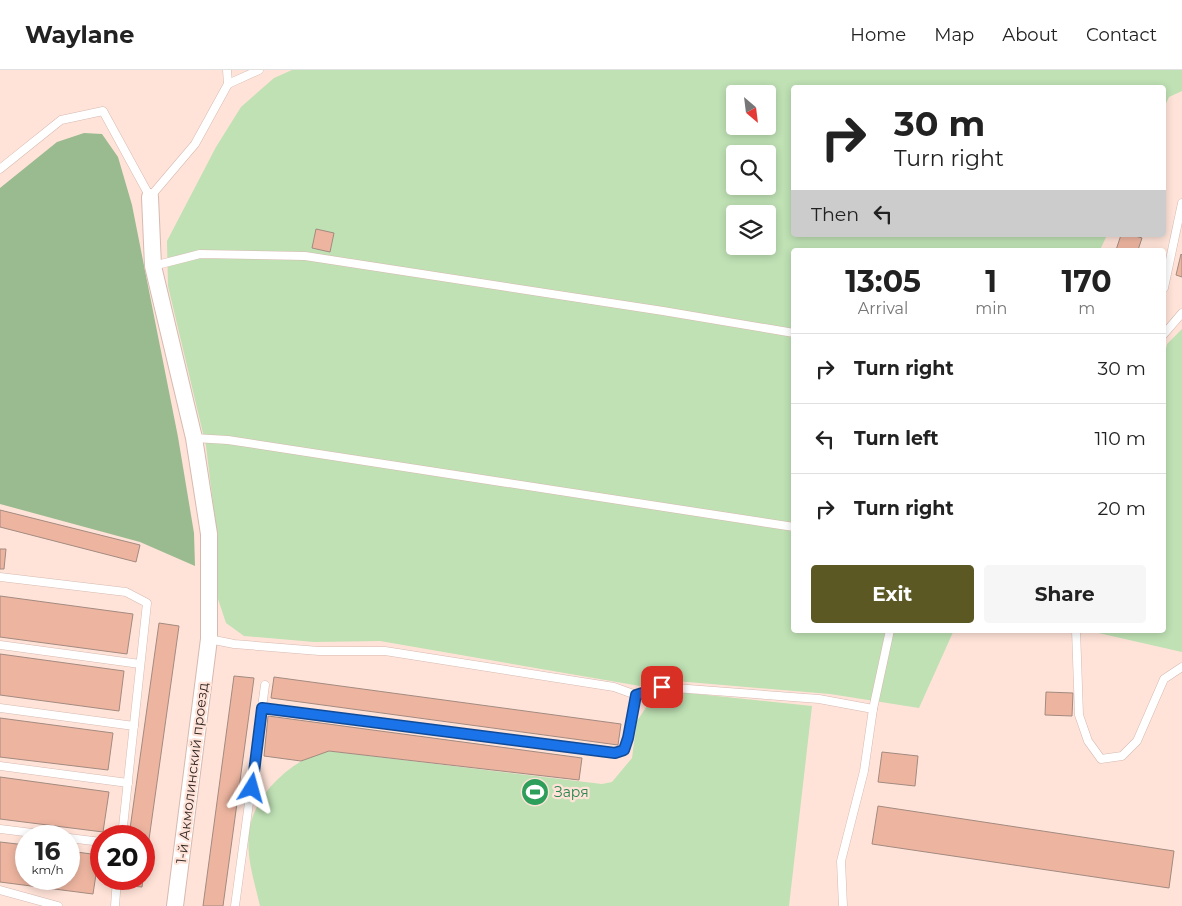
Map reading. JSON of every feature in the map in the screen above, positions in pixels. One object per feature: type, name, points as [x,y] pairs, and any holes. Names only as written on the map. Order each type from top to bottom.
[{"type":"street","name":"1-й Акмолинский проезд","points":[[150,197],[153,266],[194,438],[209,534],[209,639],[175,906]]},
{"type":"lane","points":[[0,169],[61,120],[103,111],[150,197],[195,144],[228,84],[227,70]]},
{"type":"lane","points":[[228,84],[259,70]]},
{"type":"lane","points":[[1166,282],[1178,244],[1182,203]]},
{"type":"lane","points":[[153,266],[200,254],[305,256],[791,332]]},
{"type":"lane","points":[[1166,332],[1182,313]]},
{"type":"lane","points":[[194,438],[228,440],[791,528]]},
{"type":"lane","points":[[0,577],[126,592],[147,603],[123,825]]},
{"type":"lane","points":[[843,906],[840,861],[864,771],[873,709],[889,633]]},
{"type":"lane","points":[[1076,633],[1079,715],[1088,741],[1102,759],[1122,756],[1137,741],[1164,679],[1182,667]]},
{"type":"lane","points":[[209,639],[234,644],[319,651],[385,651],[614,687],[636,695],[662,687],[819,699],[873,709]]},
{"type":"lane","points":[[0,645],[140,664]]},
{"type":"lane","points":[[235,906],[265,684]]},
{"type":"lane","points":[[262,708],[615,753],[624,750],[636,695]]},
{"type":"lane","points":[[0,708],[134,726]]},
{"type":"lane","points":[[0,766],[128,783]]},
{"type":"lane","points":[[0,829],[15,831]]},
{"type":"lane","points":[[0,890],[58,906]]},
{"type":"lane","points":[[115,906],[117,890]]},
{"type":"green space","points":[[292,70],[1182,70],[1182,91],[1169,97],[1166,104],[1166,85],[791,85],[791,237],[1106,237],[1101,248],[791,248],[791,633],[953,633],[919,708],[830,694],[664,680],[640,686],[380,641],[314,642],[244,636],[226,623],[218,599],[217,537],[206,446],[168,286],[167,241],[216,147],[241,107],[274,78]]},
{"type":"green space","points":[[84,133],[102,134],[118,157],[132,205],[178,437],[194,533],[195,566],[140,542],[0,504],[0,188],[57,142]]},
{"type":"green space","points":[[1182,329],[1182,652],[1098,633],[1166,633],[1167,344]]},
{"type":"green space","name":"Заря","points":[[678,692],[812,706],[789,906],[260,906],[248,843],[251,823],[259,802],[273,784],[303,760],[329,751],[602,784],[612,782],[632,758],[637,721],[647,706],[659,695]]},
{"type":"building","points":[[316,229],[334,233],[330,252],[312,248]]},
{"type":"building","points":[[1120,237],[1142,238],[1139,248],[1117,248]]},
{"type":"building","points":[[1182,255],[1182,277],[1176,275]]},
{"type":"building","points":[[0,510],[140,545],[136,562],[0,527]]},
{"type":"building","points":[[0,549],[6,549],[4,569],[0,569]]},
{"type":"building","points":[[0,596],[133,614],[127,654],[0,637]]},
{"type":"building","points":[[159,623],[179,626],[151,825],[131,825]]},
{"type":"building","points":[[0,654],[124,671],[119,711],[0,695]]},
{"type":"building","points":[[234,676],[254,678],[223,906],[203,906]]},
{"type":"building","points":[[274,677],[621,724],[618,745],[271,698]]},
{"type":"building","points":[[1046,692],[1073,693],[1072,716],[1045,715]]},
{"type":"building","points":[[268,716],[582,758],[579,780],[329,751],[301,761],[264,756]]},
{"type":"building","points":[[0,718],[113,733],[108,770],[0,757]]},
{"type":"building","points":[[882,752],[918,756],[915,786],[878,782]]},
{"type":"building","points":[[0,777],[109,792],[104,825],[90,825],[90,830],[80,829],[80,825],[48,825],[0,819]]},
{"type":"building","points":[[878,806],[1174,851],[1169,888],[872,844]]},
{"type":"building","points":[[0,842],[15,844],[15,884],[0,882]]},
{"type":"building","points":[[80,852],[90,854],[90,890],[94,890],[93,894],[62,890],[80,890]]},
{"type":"place","name":"Заря","points":[[535,792]]},
{"type":"route","points":[[252,788],[262,708],[615,753],[624,750],[636,695],[662,687]]}]
